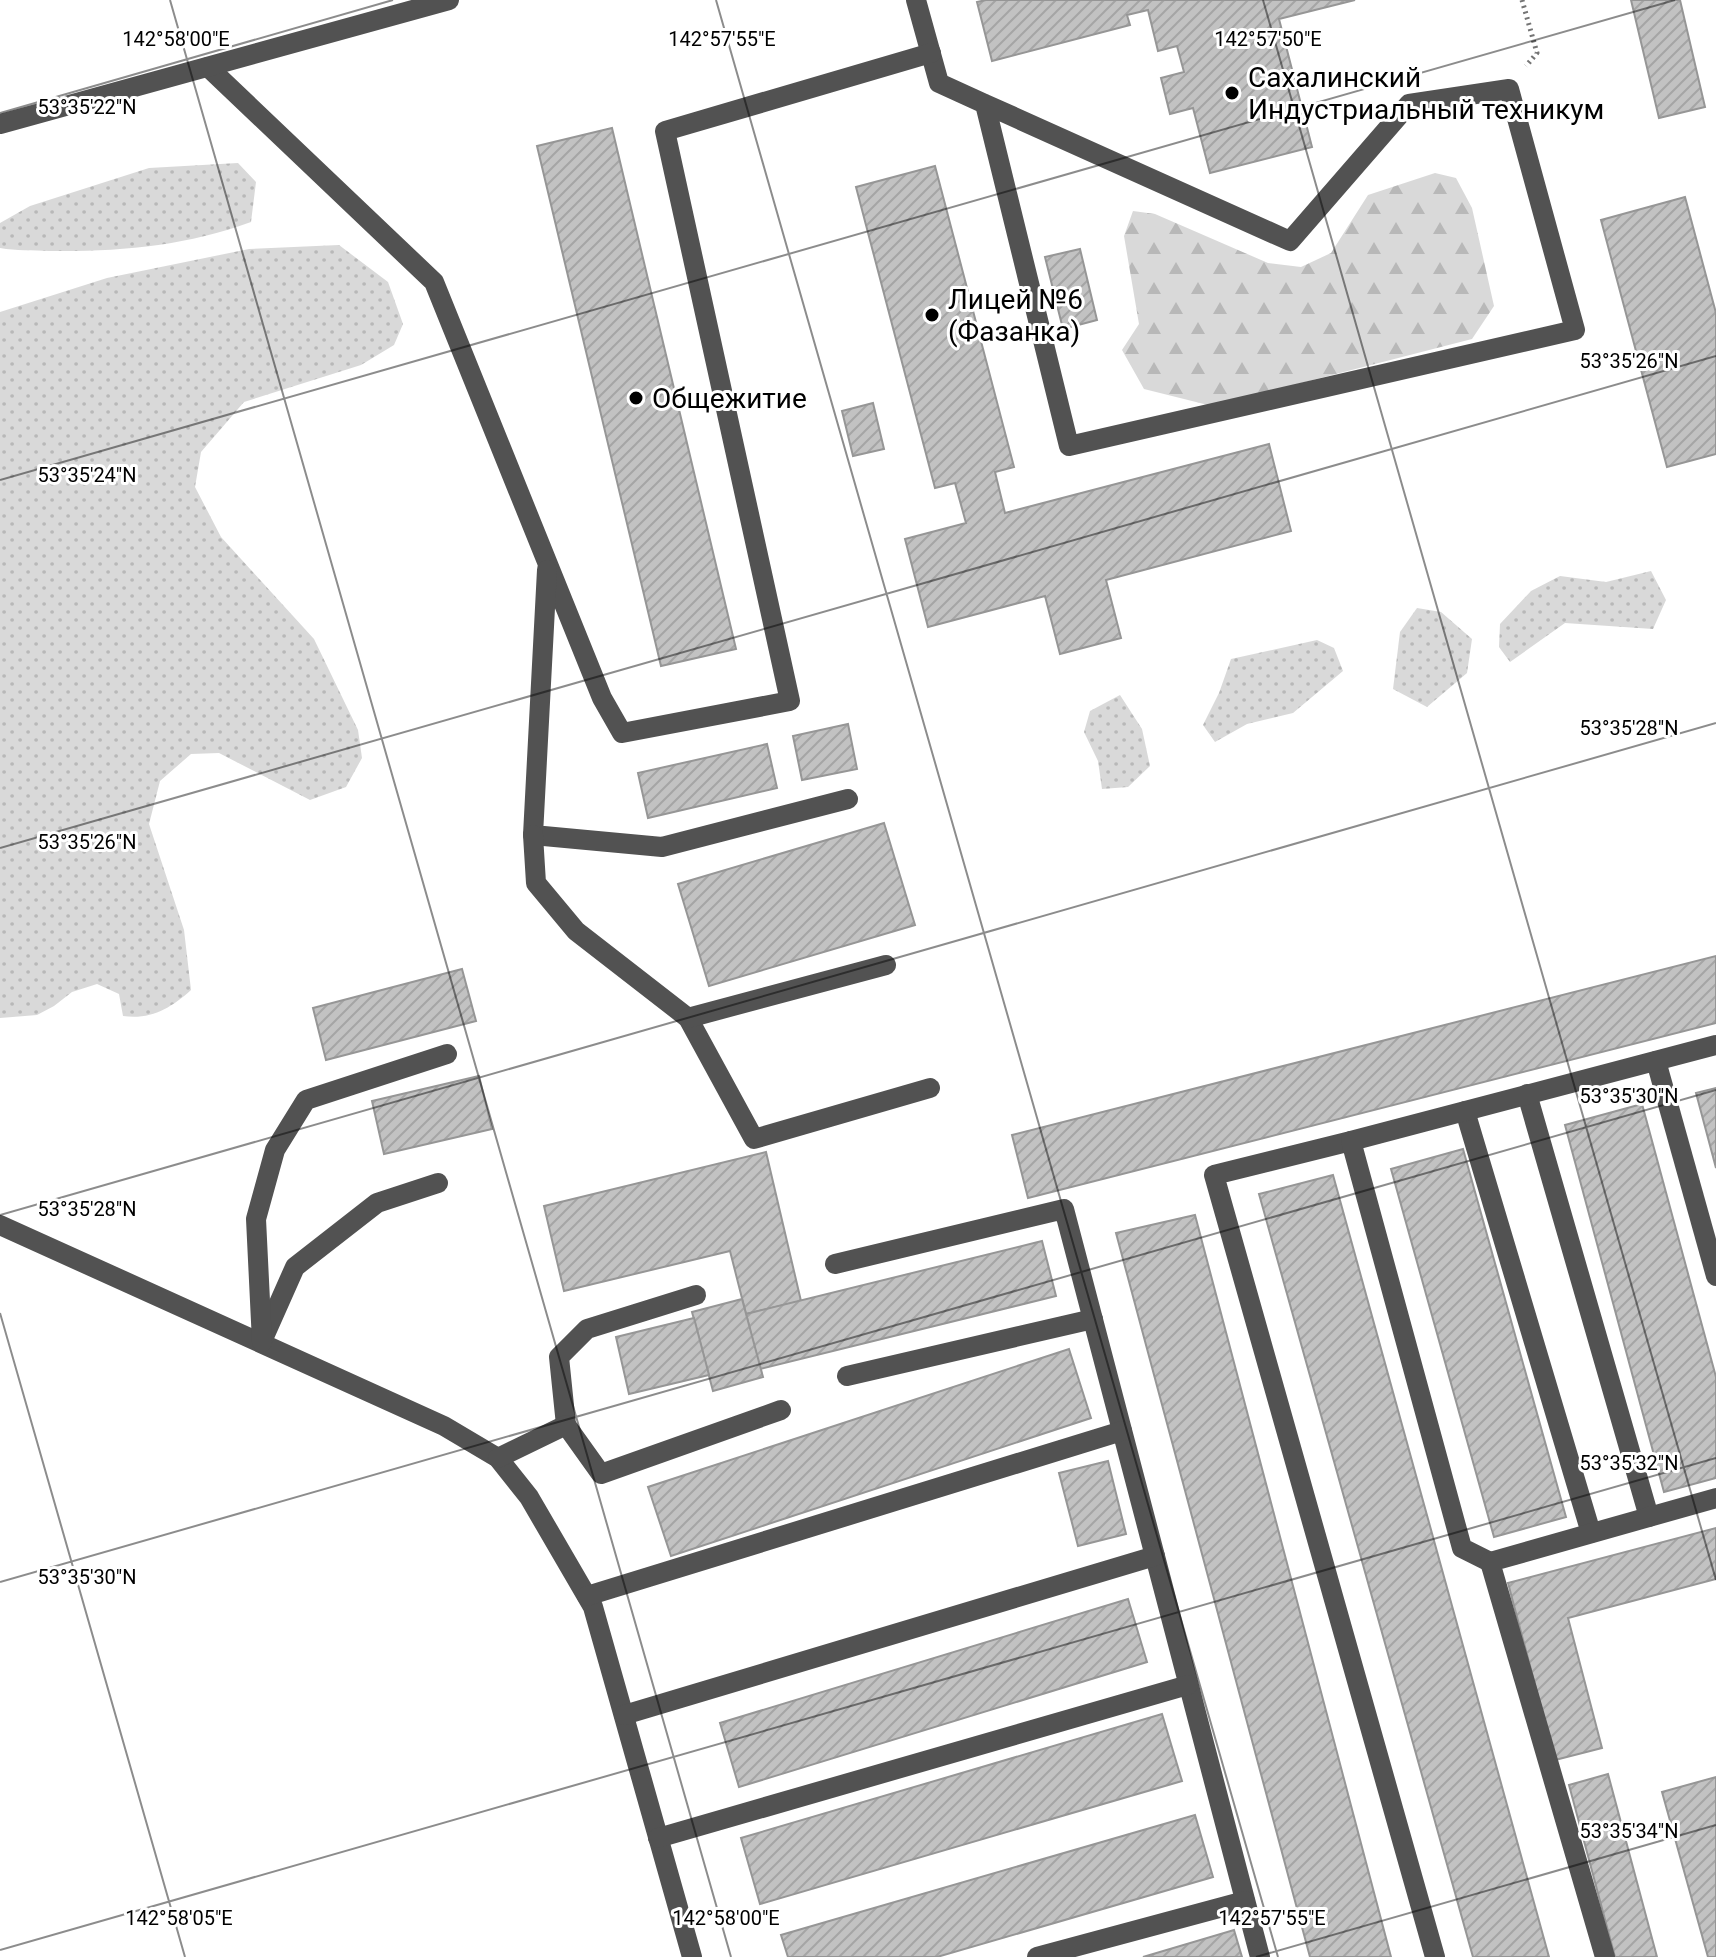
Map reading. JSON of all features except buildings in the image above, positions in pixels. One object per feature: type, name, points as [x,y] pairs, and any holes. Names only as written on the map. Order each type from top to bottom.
[{"type":"street","points":[[0,124],[449,0]]},
{"type":"street","points":[[916,0],[939,83],[1290,241],[1409,104],[1509,89],[1575,330],[1069,446],[985,104]]},
{"type":"street","points":[[208,67],[434,282],[602,698],[622,733],[790,701],[665,131],[931,53]]},
{"type":"street","points":[[547,562],[533,835],[536,883],[576,931],[688,1018],[754,1139],[930,1088]]},
{"type":"street","points":[[533,835],[662,847],[848,799]]},
{"type":"street","points":[[688,1018],[886,965]]},
{"type":"street","points":[[1435,1957],[1214,1175],[1716,1045]]},
{"type":"street","points":[[262,1342],[256,1219],[275,1150],[306,1100],[447,1054]]},
{"type":"street","points":[[1656,1061],[1716,1276]]},
{"type":"street","points":[[1527,1094],[1649,1517]]},
{"type":"street","points":[[1465,1111],[1591,1533]]},
{"type":"street","points":[[1351,1141],[1462,1548],[1490,1562],[1716,1498]]},
{"type":"street","points":[[262,1342],[295,1267],[377,1203],[438,1183]]},
{"type":"street","points":[[835,1264],[1064,1209],[1260,1957]]},
{"type":"street","points":[[0,1225],[444,1426],[498,1458],[529,1497],[593,1607],[692,1957]]},
{"type":"street","points":[[696,1295],[587,1329],[559,1357],[566,1425],[601,1474],[781,1410]]},
{"type":"street","points":[[847,1376],[1093,1319]]},
{"type":"street","points":[[498,1458],[566,1425]]},
{"type":"street","points":[[587,1596],[1122,1431]]},
{"type":"street","points":[[624,1715],[1155,1556]]},
{"type":"street","points":[[1490,1562],[1605,1957]]},
{"type":"street","points":[[658,1838],[1188,1685]]},
{"type":"street","points":[[1037,1957],[1245,1901]]},
{"type":"path","points":[[1509,89],[1537,53],[1522,0]]},
{"type":"green space","points":[[238,163],[256,182],[251,222],[201,237],[126,249],[49,251],[0,248],[0,223],[30,206],[149,168]]},
{"type":"green space","points":[[1435,173],[1456,178],[1472,208],[1494,306],[1472,339],[1212,406],[1144,389],[1122,350],[1139,324],[1124,236],[1133,211],[1155,214],[1268,263],[1301,267],[1331,253],[1368,195]]},
{"type":"green space","points":[[339,245],[388,282],[403,324],[394,345],[361,365],[244,402],[201,452],[195,487],[221,537],[314,639],[358,730],[362,758],[346,787],[310,800],[219,753],[191,754],[160,781],[149,824],[184,930],[191,990],[160,1011],[133,1017],[123,1016],[119,994],[97,984],[72,992],[37,1015],[0,1018],[0,312],[107,278],[249,249]]},
{"type":"green space","points":[[1651,571],[1666,600],[1653,629],[1565,623],[1510,662],[1499,647],[1500,624],[1531,591],[1560,576],[1606,582]]},
{"type":"green space","points":[[1417,608],[1441,612],[1472,639],[1467,673],[1427,707],[1393,689],[1400,632]]},
{"type":"green space","points":[[1317,640],[1334,648],[1343,671],[1293,713],[1247,724],[1215,742],[1203,725],[1231,659]]},
{"type":"green space","points":[[1120,695],[1142,729],[1150,766],[1128,787],[1102,789],[1098,761],[1084,732],[1090,711]]},
{"type":"place","name":"Сахалинский Индустриальный техникум","points":[[1232,93]]},
{"type":"place","name":"Лицей №6 (Фазанка)","points":[[932,315]]},
{"type":"place","name":"Общежитие","points":[[636,398]]}]
